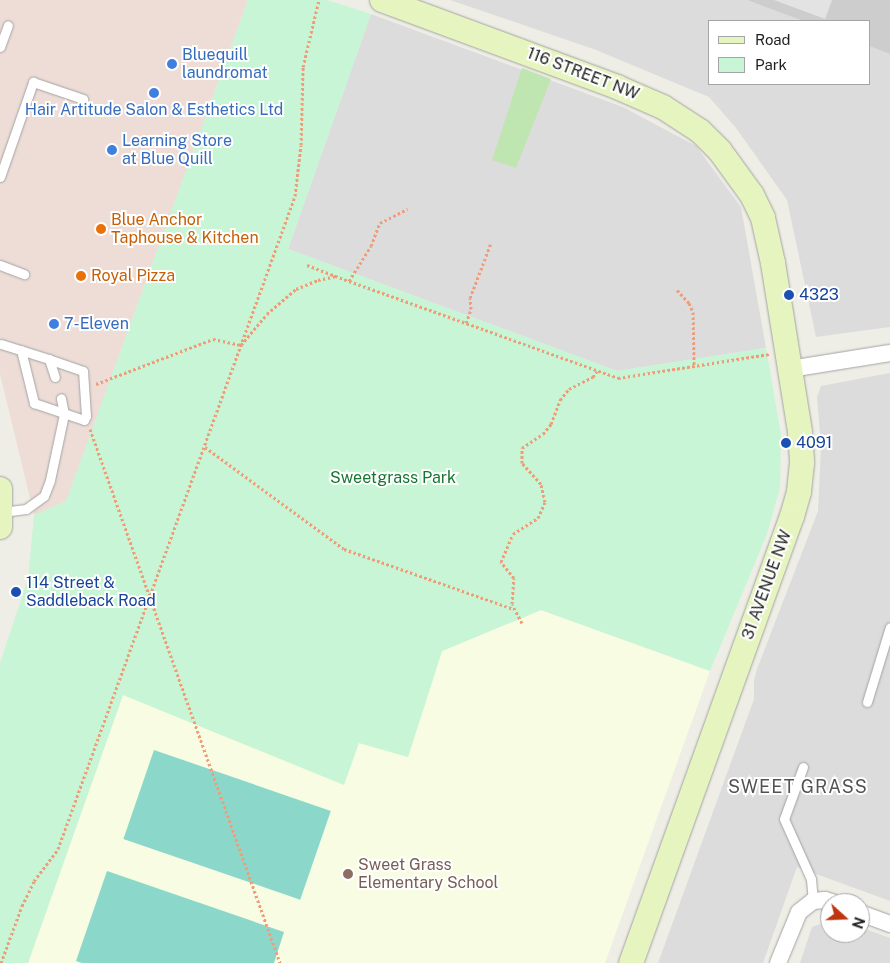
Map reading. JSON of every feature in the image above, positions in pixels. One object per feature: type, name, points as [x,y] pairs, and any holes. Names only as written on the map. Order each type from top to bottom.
[{"type":"street","name":"116 STREET NW","points":[[382,0],[617,87],[663,107],[700,132],[720,151],[752,195]]},
{"type":"street","name":"31 AVENUE NW","points":[[631,963],[796,503],[801,476],[802,449],[781,361],[768,239],[763,218],[752,195]]},
{"type":"street","points":[[781,361],[890,353]]},
{"type":"street","points":[[778,963],[794,920],[804,907],[813,900],[820,901]]},
{"type":"street","points":[[870,917],[890,924]]},
{"type":"lane","points":[[0,47],[8,25]]},
{"type":"lane","points":[[0,177],[33,82],[83,99]]},
{"type":"lane","points":[[0,265],[24,274]]},
{"type":"lane","points":[[1,344],[21,350],[49,359],[83,371],[86,416],[84,420],[34,403],[21,350]]},
{"type":"lane","points":[[49,359],[55,377]]},
{"type":"lane","points":[[0,509],[26,509],[44,496],[50,480],[64,414],[61,398]]},
{"type":"lane","points":[[867,702],[890,627]]},
{"type":"lane","points":[[803,767],[784,819],[810,879],[813,900]]},
{"type":"path","points":[[1,963],[22,906],[34,881],[58,849],[295,196],[301,145],[303,67],[320,0]]},
{"type":"path","points":[[349,281],[371,246],[380,223],[408,209]]},
{"type":"path","points":[[466,323],[471,306],[470,298],[491,243]]},
{"type":"path","points":[[307,265],[619,378],[694,366],[781,361]]},
{"type":"path","points":[[242,345],[267,314],[296,288],[337,276]]},
{"type":"path","points":[[677,290],[689,303],[692,312],[694,366]]},
{"type":"path","points":[[84,388],[213,339],[242,345]]},
{"type":"path","points":[[522,623],[513,609],[511,600],[514,578],[501,562],[513,534],[533,522],[544,506],[541,484],[522,463],[522,448],[543,434],[551,424],[560,400],[569,389],[593,377],[597,371]]},
{"type":"path","points":[[86,416],[280,963]]},
{"type":"path","points":[[205,447],[344,549],[513,609]]},
{"type":"shaded area","points":[[0,0],[248,0],[66,502],[34,515],[0,374]]},
{"type":"shaded area","points":[[450,0],[747,0],[800,20],[708,20],[708,85],[870,85],[870,46],[890,54],[890,327],[816,337],[787,200],[736,128],[709,97],[596,50]]},
{"type":"shaded area","points":[[747,0],[890,0],[890,54],[870,46],[870,20],[800,20]]},
{"type":"shaded area","points":[[774,0],[832,0],[825,19]]},
{"type":"shaded area","points":[[371,14],[623,107],[696,146],[741,207],[766,348],[617,371],[288,249]]},
{"type":"shaded area","points":[[890,373],[890,901],[797,867],[763,963],[658,963],[754,699],[754,680],[757,669],[818,511],[821,446],[817,397],[821,386]]},
{"type":"shaded area","name":"Sweet Grass Elementary School","points":[[541,610],[710,671],[605,963],[28,963],[123,695],[359,743],[408,757],[442,651]]},
{"type":"shaded area","points":[[154,750],[331,811],[300,900],[123,839]]},
{"type":"shaded area","points":[[107,871],[284,932],[274,963],[82,963],[76,961]]},
{"type":"shaded area","points":[[820,924],[820,943],[870,943],[870,931],[890,938],[890,963],[800,963],[812,927]]},
{"type":"green space","name":"Sweetgrass Park","points":[[248,0],[327,0],[371,14],[288,249],[617,371],[766,348],[781,435],[780,488],[767,534],[710,671],[541,610],[442,651],[408,757],[359,743],[344,785],[123,695],[28,963],[0,963],[0,663],[28,579],[34,515],[66,501]]},
{"type":"green space","points":[[522,68],[551,79],[516,168],[492,160]]},
{"type":"place","name":"Bluequill laundromat","points":[[172,64]]},
{"type":"place","name":"Hair Artitude Salon & Esthetics Ltd","points":[[154,93]]},
{"type":"place","name":"Learning Store at Blue Quill","points":[[112,150]]},
{"type":"place","name":"Blue Anchor Taphouse & Kitchen","points":[[101,229]]},
{"type":"place","name":"Royal Pizza","points":[[81,276]]},
{"type":"place","name":"4323","points":[[789,295]]},
{"type":"place","name":"7-Eleven","points":[[54,324]]},
{"type":"place","name":"4091","points":[[786,443]]},
{"type":"place","name":"114 Street & Saddleback Road","points":[[16,592]]},
{"type":"place","name":"Sweet Grass Elementary School","points":[[348,874]]},
{"type":"district","name":"SWEET GRASS","points":[[798,787]]}]
